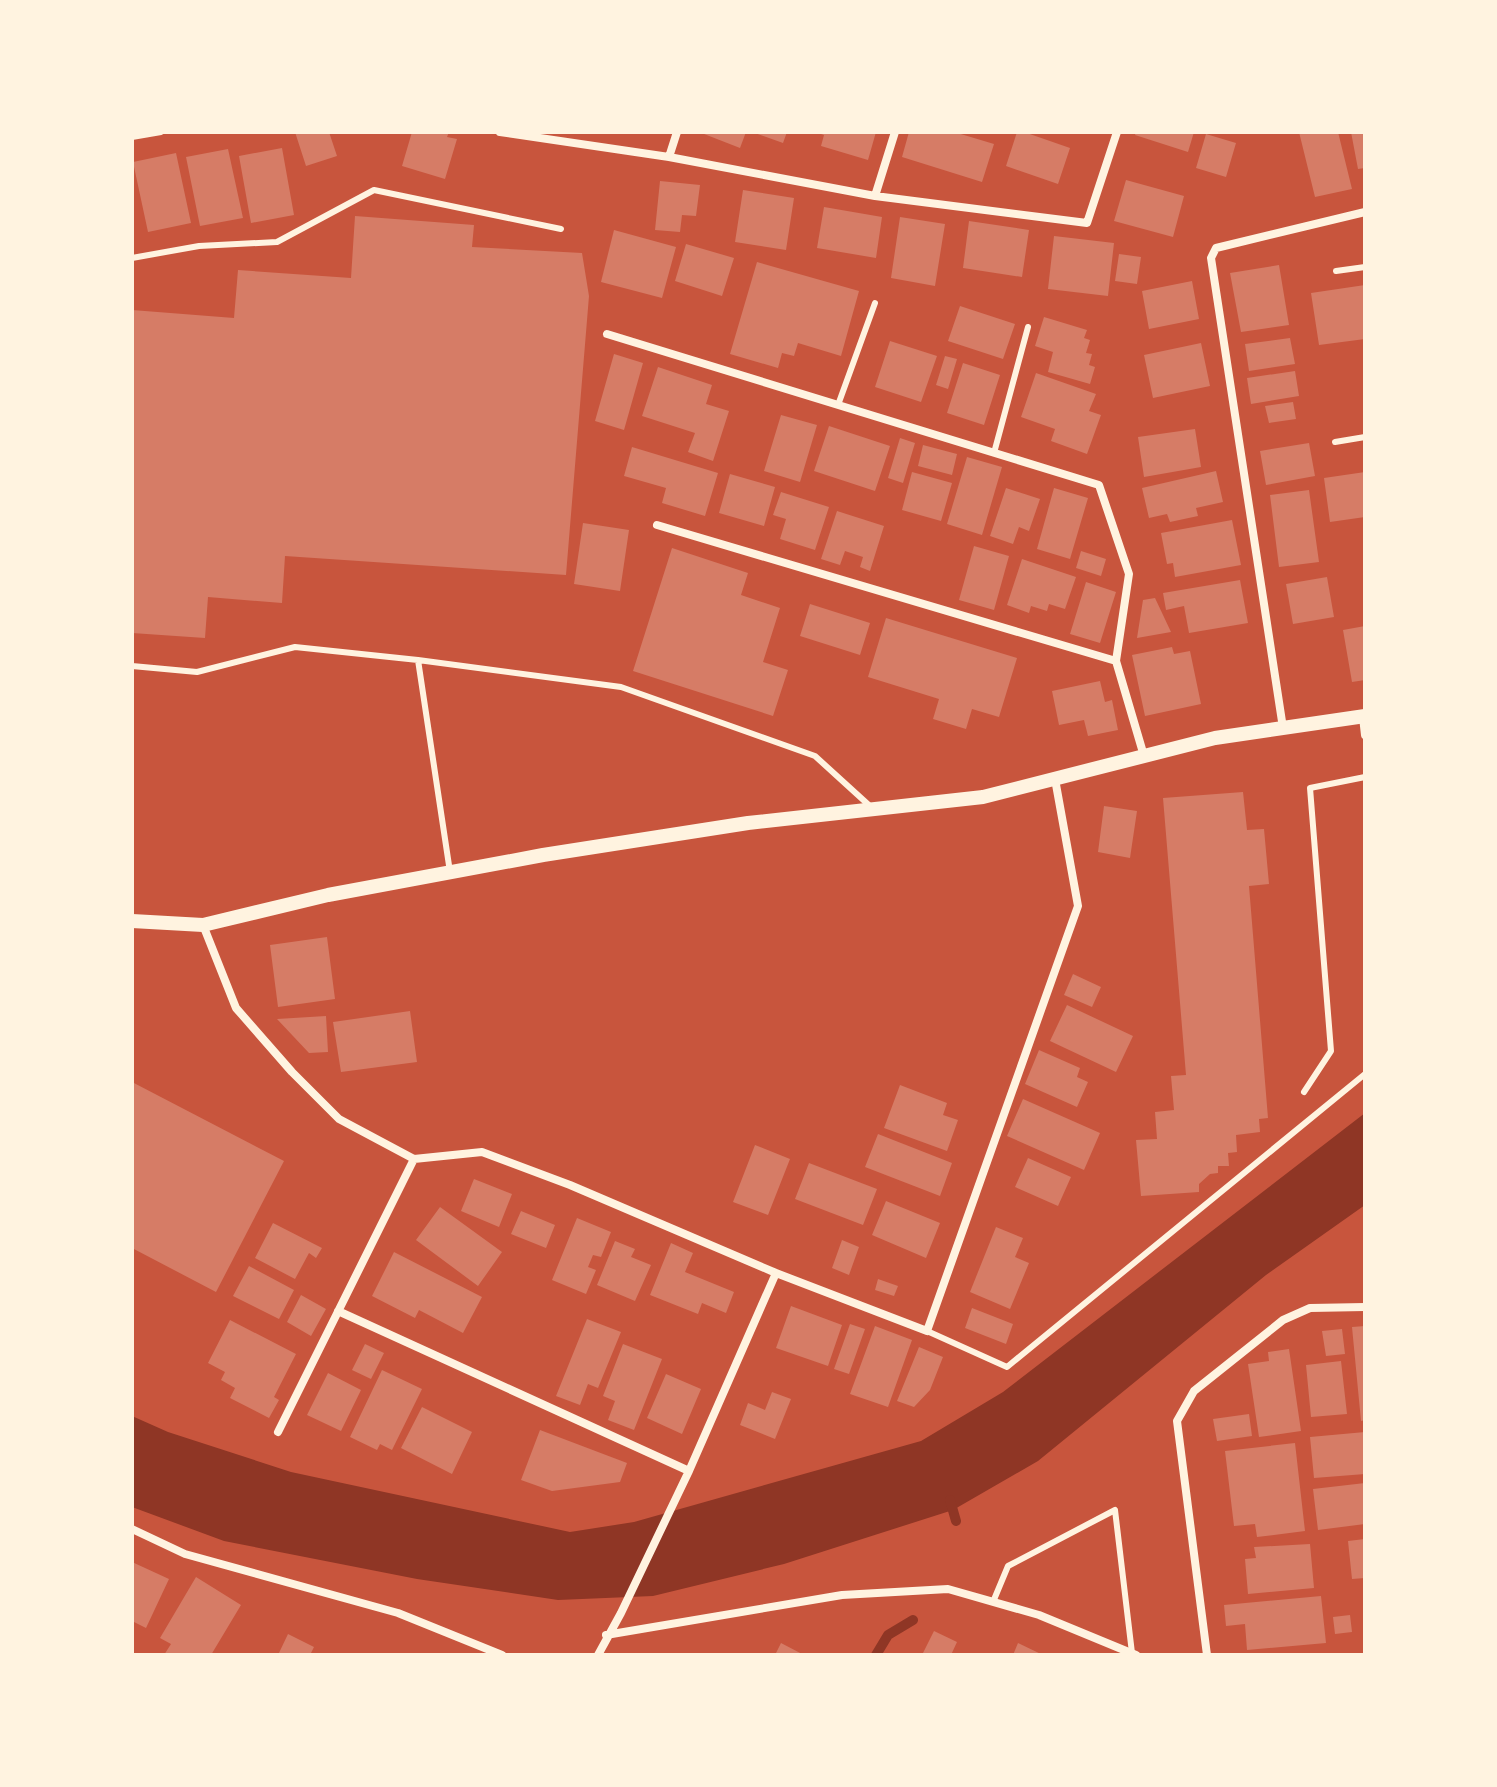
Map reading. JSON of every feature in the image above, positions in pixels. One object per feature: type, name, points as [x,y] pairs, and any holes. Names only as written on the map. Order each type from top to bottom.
[{"type":"street","points":[[500,132],[669,157],[875,196],[1087,223],[1117,132]]},
{"type":"street","points":[[669,157],[677,132]]},
{"type":"street","points":[[875,196],[895,132]]},
{"type":"street","points":[[1283,728],[1211,258],[1216,248],[1365,212]]},
{"type":"street","points":[[607,334],[1099,485],[1129,574],[1116,661],[1144,756]]},
{"type":"street","points":[[657,525],[1116,661]]},
{"type":"street","points":[[132,921],[203,925],[328,895],[450,872],[748,823],[983,797],[1215,738],[1364,717],[1365,735]]},
{"type":"street","points":[[203,925],[236,1008],[292,1072],[339,1119],[414,1159],[482,1152],[570,1185],[776,1273],[927,1331],[1078,906],[1055,779]]},
{"type":"street","points":[[278,1432],[414,1159]]},
{"type":"street","points":[[598,1655],[689,1471],[776,1273]]},
{"type":"street","points":[[1207,1655],[1177,1421],[1194,1391],[1283,1320],[1310,1308],[1365,1307]]},
{"type":"street","points":[[338,1311],[689,1471]]},
{"type":"street","points":[[132,1529],[185,1554],[398,1613],[502,1655]]},
{"type":"street","points":[[606,1635],[842,1595],[948,1589],[1039,1615],[1134,1654]]},
{"type":"lane","points":[[132,137],[161,132]]},
{"type":"lane","points":[[132,258],[199,246],[277,242],[374,190],[561,229]]},
{"type":"lane","points":[[1336,271],[1365,267]]},
{"type":"lane","points":[[838,405],[875,303]]},
{"type":"lane","points":[[994,453],[1028,327]]},
{"type":"lane","points":[[1335,442],[1365,437]]},
{"type":"lane","points":[[132,666],[197,672],[295,647],[621,687],[815,756],[874,809]]},
{"type":"lane","points":[[418,660],[450,872]]},
{"type":"lane","points":[[1304,1092],[1331,1051],[1310,788],[1365,777]]},
{"type":"lane","points":[[927,1331],[1007,1367],[1365,1074]]},
{"type":"lane","points":[[993,1602],[1008,1566],[1115,1510],[1134,1654]]},
{"type":"shaded area","points":[[1365,1113],[1365,1205],[1266,1275],[1038,1461],[953,1510],[784,1564],[653,1596],[558,1600],[417,1579],[224,1541],[132,1507],[132,1416],[168,1432],[291,1472],[570,1532],[634,1522],[921,1441],[1003,1392]]},
{"type":"building","points":[[295,132],[329,132],[337,156],[306,166]]},
{"type":"building","points":[[412,132],[449,132],[447,137],[457,139],[445,179],[402,166]]},
{"type":"building","points":[[699,132],[746,132],[740,148]]},
{"type":"building","points":[[752,132],[787,132],[783,143]]},
{"type":"building","points":[[815,132],[876,132],[868,160],[821,146],[824,135]]},
{"type":"building","points":[[909,132],[954,132],[994,144],[982,182],[902,157]]},
{"type":"building","points":[[1017,132],[1070,148],[1058,184],[1006,166]]},
{"type":"building","points":[[1136,132],[1194,132],[1188,152],[1135,135]]},
{"type":"building","points":[[1299,132],[1338,132],[1352,189],[1315,197]]},
{"type":"building","points":[[1351,132],[1365,132],[1365,168],[1358,169]]},
{"type":"building","points":[[1206,134],[1236,143],[1226,177],[1196,168]]},
{"type":"building","points":[[282,148],[294,215],[251,223],[239,156]]},
{"type":"building","points":[[228,149],[243,218],[200,226],[186,157]]},
{"type":"building","points":[[176,153],[191,223],[148,232],[133,162]]},
{"type":"building","points":[[1126,180],[1184,196],[1173,237],[1114,221]]},
{"type":"building","points":[[660,181],[700,185],[696,216],[682,215],[680,232],[655,230]]},
{"type":"building","points":[[743,190],[794,198],[786,250],[735,242]]},
{"type":"building","points":[[824,207],[882,217],[876,258],[817,248]]},
{"type":"building","points":[[355,216],[474,225],[472,247],[582,253],[589,296],[566,575],[285,556],[282,603],[208,597],[205,638],[132,633],[132,310],[234,318],[238,270],[351,278]]},
{"type":"building","points":[[900,217],[945,224],[935,286],[891,278]]},
{"type":"building","points":[[969,221],[1029,230],[1022,277],[963,268]]},
{"type":"building","points":[[614,230],[676,247],[662,298],[601,282]]},
{"type":"building","points":[[1054,236],[1114,243],[1108,296],[1048,289]]},
{"type":"building","points":[[686,244],[734,258],[722,296],[675,281]]},
{"type":"building","points":[[1119,254],[1141,257],[1137,284],[1115,281]]},
{"type":"building","points":[[757,262],[859,291],[841,356],[798,343],[794,356],[782,353],[778,368],[730,354]]},
{"type":"building","points":[[1279,265],[1289,325],[1241,332],[1230,273]]},
{"type":"building","points":[[1192,281],[1199,319],[1149,329],[1142,291]]},
{"type":"building","points":[[1365,285],[1365,339],[1319,345],[1311,293]]},
{"type":"building","points":[[960,306],[1015,324],[1003,359],[948,341]]},
{"type":"building","points":[[1044,317],[1087,330],[1084,338],[1090,340],[1086,353],[1092,354],[1089,365],[1095,367],[1090,384],[1048,372],[1053,352],[1035,346]]},
{"type":"building","points":[[1290,338],[1295,364],[1249,371],[1245,344]]},
{"type":"building","points":[[890,341],[937,356],[921,402],[875,387]]},
{"type":"building","points":[[1201,343],[1210,386],[1153,398],[1144,355]]},
{"type":"building","points":[[614,354],[643,363],[624,430],[595,421]]},
{"type":"building","points":[[945,356],[957,359],[948,389],[936,385]]},
{"type":"building","points":[[963,363],[1000,375],[984,425],[947,413]]},
{"type":"building","points":[[658,367],[712,385],[706,404],[729,411],[713,461],[688,452],[695,433],[642,416]]},
{"type":"building","points":[[1295,371],[1299,396],[1251,404],[1247,378]]},
{"type":"building","points":[[1036,373],[1096,394],[1089,411],[1101,415],[1087,454],[1051,441],[1055,429],[1021,417]]},
{"type":"building","points":[[1293,402],[1296,419],[1269,423],[1265,406]]},
{"type":"building","points":[[781,415],[817,425],[800,482],[764,471]]},
{"type":"building","points":[[829,426],[890,446],[875,491],[814,471]]},
{"type":"building","points":[[1195,429],[1201,467],[1144,477],[1138,437]]},
{"type":"building","points":[[900,438],[915,443],[903,483],[888,478]]},
{"type":"building","points":[[1309,443],[1315,476],[1266,485],[1260,451]]},
{"type":"building","points":[[923,445],[957,454],[952,475],[918,466]]},
{"type":"building","points":[[632,447],[718,473],[705,516],[662,503],[666,488],[624,476]]},
{"type":"building","points":[[967,457],[1002,467],[982,535],[947,524]]},
{"type":"building","points":[[1216,471],[1223,502],[1196,508],[1198,516],[1170,522],[1167,514],[1149,518],[1142,488]]},
{"type":"building","points":[[912,472],[952,483],[941,521],[902,510]]},
{"type":"building","points":[[1365,472],[1365,517],[1330,522],[1324,478]]},
{"type":"building","points":[[730,474],[775,487],[764,526],[719,513]]},
{"type":"building","points":[[1006,488],[1040,499],[1029,531],[1019,527],[1013,544],[990,536]]},
{"type":"building","points":[[1054,488],[1088,498],[1070,559],[1037,549]]},
{"type":"building","points":[[1309,490],[1319,562],[1279,567],[1270,495]]},
{"type":"building","points":[[781,492],[829,507],[815,550],[780,539],[786,519],[773,515]]},
{"type":"building","points":[[837,511],[884,526],[870,571],[860,567],[863,557],[845,551],[840,565],[821,559]]},
{"type":"building","points":[[1232,520],[1241,565],[1175,577],[1173,563],[1167,564],[1161,533]]},
{"type":"building","points":[[583,523],[629,530],[620,591],[574,584]]},
{"type":"building","points":[[974,546],[1009,556],[994,610],[959,600]]},
{"type":"building","points":[[672,548],[748,573],[741,595],[780,608],[763,662],[788,670],[773,716],[633,671]]},
{"type":"building","points":[[1081,551],[1106,559],[1101,576],[1076,568]]},
{"type":"building","points":[[1022,559],[1076,577],[1065,609],[1049,604],[1047,611],[1031,606],[1029,613],[1007,605]]},
{"type":"building","points":[[1327,577],[1334,617],[1293,624],[1286,584]]},
{"type":"building","points":[[1240,580],[1248,623],[1189,633],[1184,606],[1166,610],[1163,593]]},
{"type":"building","points":[[1086,582],[1116,592],[1100,643],[1070,634]]},
{"type":"building","points":[[1155,598],[1171,632],[1137,638],[1143,600]]},
{"type":"building","points":[[810,604],[870,623],[860,655],[800,636]]},
{"type":"building","points":[[886,618],[1017,658],[999,717],[972,709],[966,729],[933,719],[939,699],[868,677]]},
{"type":"building","points":[[1365,626],[1365,680],[1352,682],[1343,630]]},
{"type":"building","points":[[1172,647],[1174,654],[1190,651],[1201,704],[1145,716],[1132,655]]},
{"type":"building","points":[[1100,681],[1105,702],[1112,700],[1118,730],[1088,736],[1084,720],[1059,725],[1052,691]]},
{"type":"building","points":[[1243,792],[1247,830],[1264,829],[1269,884],[1249,886],[1268,1118],[1259,1119],[1260,1132],[1236,1135],[1237,1152],[1228,1153],[1229,1166],[1218,1166],[1218,1173],[1210,1174],[1199,1184],[1199,1192],[1141,1196],[1136,1140],[1157,1139],[1155,1112],[1174,1110],[1171,1076],[1186,1075],[1163,798]]},
{"type":"building","points":[[1104,806],[1137,811],[1130,858],[1098,852]]},
{"type":"building","points":[[327,937],[335,999],[278,1007],[270,945]]},
{"type":"building","points":[[1073,974],[1101,987],[1092,1007],[1064,995]]},
{"type":"building","points":[[1067,1005],[1133,1036],[1116,1072],[1050,1041]]},
{"type":"building","points":[[410,1011],[417,1062],[341,1072],[333,1022]]},
{"type":"building","points":[[326,1016],[328,1052],[309,1053],[277,1019]]},
{"type":"building","points":[[1039,1050],[1080,1068],[1077,1077],[1088,1082],[1077,1107],[1025,1084]]},
{"type":"building","points":[[132,1082],[284,1161],[216,1292],[132,1248]]},
{"type":"building","points":[[900,1085],[947,1103],[943,1115],[958,1120],[947,1151],[884,1128]]},
{"type":"building","points":[[1023,1099],[1100,1133],[1084,1170],[1007,1136]]},
{"type":"building","points":[[878,1134],[952,1163],[940,1196],[865,1167]]},
{"type":"building","points":[[755,1145],[790,1159],[768,1215],[733,1202]]},
{"type":"building","points":[[1028,1158],[1071,1177],[1058,1206],[1015,1187]]},
{"type":"building","points":[[809,1163],[877,1189],[863,1225],[795,1199]]},
{"type":"building","points":[[474,1179],[512,1194],[499,1227],[461,1211]]},
{"type":"building","points":[[886,1201],[940,1223],[926,1258],[872,1235]]},
{"type":"building","points":[[440,1207],[502,1252],[478,1286],[416,1240]]},
{"type":"building","points":[[521,1211],[555,1225],[546,1248],[511,1234]]},
{"type":"building","points":[[577,1218],[611,1232],[601,1257],[593,1255],[588,1267],[596,1270],[586,1294],[552,1280]]},
{"type":"building","points":[[273,1223],[322,1248],[316,1258],[309,1253],[295,1279],[255,1258]]},
{"type":"building","points":[[996,1227],[1023,1238],[1015,1257],[1029,1263],[1010,1309],[970,1292]]},
{"type":"building","points":[[842,1240],[859,1247],[849,1275],[832,1268]]},
{"type":"building","points":[[615,1241],[635,1249],[631,1257],[651,1265],[635,1301],[597,1285]]},
{"type":"building","points":[[671,1243],[693,1253],[685,1272],[734,1292],[726,1313],[702,1303],[698,1314],[650,1295]]},
{"type":"building","points":[[394,1252],[482,1297],[463,1333],[419,1310],[415,1318],[372,1296]]},
{"type":"building","points":[[249,1266],[294,1290],[279,1319],[233,1296]]},
{"type":"building","points":[[878,1279],[898,1286],[894,1296],[875,1290]]},
{"type":"building","points":[[301,1295],[326,1309],[311,1336],[287,1322]]},
{"type":"building","points":[[791,1306],[842,1325],[828,1366],[776,1348]]},
{"type":"building","points":[[972,1308],[1013,1324],[1006,1344],[965,1328]]},
{"type":"building","points":[[587,1319],[621,1332],[598,1388],[588,1384],[580,1405],[556,1396]]},
{"type":"building","points":[[230,1320],[296,1354],[274,1397],[279,1400],[269,1418],[230,1398],[235,1388],[221,1380],[225,1372],[208,1363]]},
{"type":"building","points":[[850,1324],[865,1329],[849,1374],[834,1369]]},
{"type":"building","points":[[875,1326],[912,1340],[888,1407],[850,1394]]},
{"type":"building","points":[[1365,1326],[1365,1420],[1361,1421],[1352,1327]]},
{"type":"building","points":[[1342,1329],[1345,1354],[1326,1356],[1322,1331]]},
{"type":"building","points":[[365,1344],[384,1353],[371,1379],[352,1370]]},
{"type":"building","points":[[623,1344],[662,1359],[634,1430],[608,1420],[615,1401],[603,1396]]},
{"type":"building","points":[[919,1347],[943,1357],[930,1390],[914,1407],[897,1401]]},
{"type":"building","points":[[1289,1349],[1301,1431],[1259,1437],[1248,1364],[1269,1361],[1268,1352]]},
{"type":"building","points":[[1341,1361],[1347,1414],[1311,1417],[1306,1365]]},
{"type":"building","points":[[382,1370],[422,1389],[392,1450],[380,1444],[377,1450],[350,1437]]},
{"type":"building","points":[[328,1373],[361,1390],[341,1431],[307,1415]]},
{"type":"building","points":[[666,1374],[701,1389],[682,1434],[647,1418]]},
{"type":"building","points":[[772,1392],[791,1399],[775,1439],[740,1425],[748,1403],[765,1410]]},
{"type":"building","points":[[422,1407],[472,1432],[452,1474],[401,1448]]},
{"type":"building","points":[[1249,1414],[1252,1436],[1217,1441],[1213,1419]]},
{"type":"building","points":[[540,1430],[627,1463],[620,1482],[552,1491],[521,1480]]},
{"type":"building","points":[[1365,1432],[1365,1474],[1314,1478],[1310,1437]]},
{"type":"building","points":[[1295,1443],[1305,1531],[1257,1537],[1255,1524],[1234,1526],[1225,1451]]},
{"type":"building","points":[[1365,1483],[1365,1524],[1318,1530],[1313,1489]]},
{"type":"building","points":[[1365,1539],[1365,1578],[1352,1579],[1348,1541]]},
{"type":"building","points":[[1310,1544],[1314,1588],[1248,1594],[1245,1559],[1256,1558],[1254,1547]]},
{"type":"building","points":[[132,1562],[169,1579],[146,1628],[132,1621]]},
{"type":"building","points":[[196,1577],[241,1605],[211,1655],[164,1655],[171,1644],[160,1638]]},
{"type":"building","points":[[1321,1596],[1326,1643],[1247,1650],[1245,1624],[1226,1626],[1224,1605]]},
{"type":"building","points":[[1350,1615],[1352,1632],[1335,1634],[1333,1617]]},
{"type":"building","points":[[934,1631],[957,1642],[951,1655],[922,1655]]},
{"type":"building","points":[[288,1634],[314,1647],[310,1655],[278,1655]]},
{"type":"building","points":[[781,1643],[804,1655],[775,1655]]},
{"type":"building","points":[[1018,1643],[1043,1655],[1013,1655]]},
{"type":"waterway","points":[[950,1500],[956,1521]]},
{"type":"waterway","points":[[876,1655],[888,1635],[913,1620]]}]
